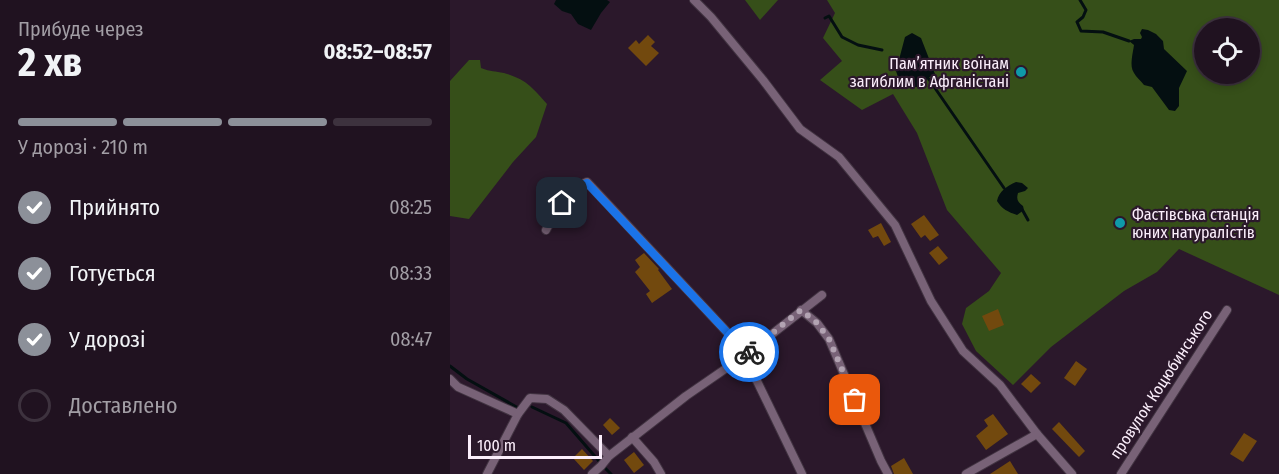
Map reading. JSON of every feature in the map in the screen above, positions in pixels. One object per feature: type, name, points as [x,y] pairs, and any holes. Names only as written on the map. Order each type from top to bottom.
[{"type":"street","points":[[694,0],[764,80],[800,129],[839,157],[894,225],[931,302],[963,351],[1000,385],[1037,435],[1072,474]]},
{"type":"street","points":[[546,230],[572,189],[587,183],[740,346],[802,474]]},
{"type":"street","points":[[592,474],[632,437],[744,356],[822,295]]},
{"type":"street","points":[[801,310],[817,323],[829,339],[888,474]]},
{"type":"street","name":"провулок Коцюбинського","points":[[1121,474],[1227,310]]},
{"type":"street","points":[[450,379],[458,387],[518,414]]},
{"type":"street","points":[[487,474],[518,414],[530,398],[547,399],[564,410],[609,456]]},
{"type":"street","points":[[966,474],[1037,435]]},
{"type":"street","points":[[632,437],[654,462],[661,474]]},
{"type":"green space","points":[[745,0],[778,0],[760,20]]},
{"type":"green space","points":[[827,0],[1279,0],[1279,295],[1179,249],[1157,272],[1124,291],[1051,347],[1013,385],[976,351],[962,324],[966,308],[989,291],[1001,273],[947,210],[917,133],[893,94],[862,110],[820,80],[842,61],[823,38],[835,13]]},
{"type":"green space","points":[[469,60],[480,60],[481,68],[512,75],[524,81],[547,104],[536,137],[513,162],[469,219],[450,216],[450,81]]},
{"type":"shaded area","points":[[556,0],[607,0],[610,2],[591,30],[578,24],[571,14],[562,11],[554,4]]},
{"type":"shaded area","points":[[1142,29],[1156,34],[1163,41],[1164,49],[1187,71],[1179,88],[1179,106],[1175,111],[1169,110],[1152,87],[1144,85],[1133,70],[1134,45],[1129,41],[1141,39]]},
{"type":"shaded area","points":[[912,33],[921,38],[935,74],[928,78],[922,87],[914,87],[899,80],[896,71],[905,37]]},
{"type":"shaded area","points":[[1016,182],[1028,188],[1018,193],[1018,201],[1024,210],[1017,215],[1006,210],[997,201],[1004,189]]},
{"type":"building","points":[[648,35],[655,42],[651,46],[659,53],[646,66],[628,48],[636,40],[639,44]]},
{"type":"building","points":[[924,215],[939,235],[930,241],[925,235],[921,238],[911,224]]},
{"type":"building","points":[[881,223],[891,242],[884,246],[878,236],[873,238],[868,230]]},
{"type":"building","points":[[938,246],[948,258],[939,265],[929,253]]},
{"type":"building","points":[[644,253],[659,269],[672,289],[652,303],[646,294],[650,291],[635,272],[640,267],[635,260]]},
{"type":"building","points":[[998,309],[1004,325],[989,331],[982,316]]},
{"type":"building","points":[[1076,361],[1087,369],[1075,386],[1064,378]]},
{"type":"building","points":[[1031,374],[1041,383],[1031,393],[1021,384]]},
{"type":"building","points":[[993,414],[1008,434],[986,450],[976,436],[988,426],[984,420]]},
{"type":"building","points":[[610,418],[620,428],[612,435],[603,425]]},
{"type":"building","points":[[1059,422],[1085,451],[1079,457],[1052,429]]},
{"type":"building","points":[[1244,433],[1257,441],[1243,462],[1230,454]]},
{"type":"building","points":[[582,449],[593,461],[584,470],[573,458]]},
{"type":"building","points":[[634,452],[644,465],[634,473],[624,460]]},
{"type":"building","points":[[904,458],[913,474],[894,474],[891,466]]},
{"type":"building","points":[[1010,461],[1018,474],[990,474]]},
{"type":"waterway","points":[[1080,0],[1086,10],[1077,22],[1081,31],[1103,32],[1129,41]]},
{"type":"waterway","points":[[825,18],[829,16],[842,37],[858,45],[882,50]]},
{"type":"waterway","points":[[928,78],[1004,188]]},
{"type":"waterway","points":[[1023,211],[1028,220]]},
{"type":"waterway","points":[[450,366],[467,379],[520,409]]},
{"type":"waterway","points":[[532,407],[566,423],[599,461]]},
{"type":"waterway","points":[[605,468],[611,474]]},
{"type":"way so far","points":[[749,352],[801,310],[817,323],[829,339],[855,400]]},
{"type":"place","name":"Пам’ятник воїнам загиблим в Афганістані","points":[[1021,72]]},
{"type":"place","name":"Фастівська станція юних натуралістів","points":[[1120,223]]},
{"type":"route","points":[[562,203],[572,189],[587,183],[740,346],[744,356],[749,352]]}]
